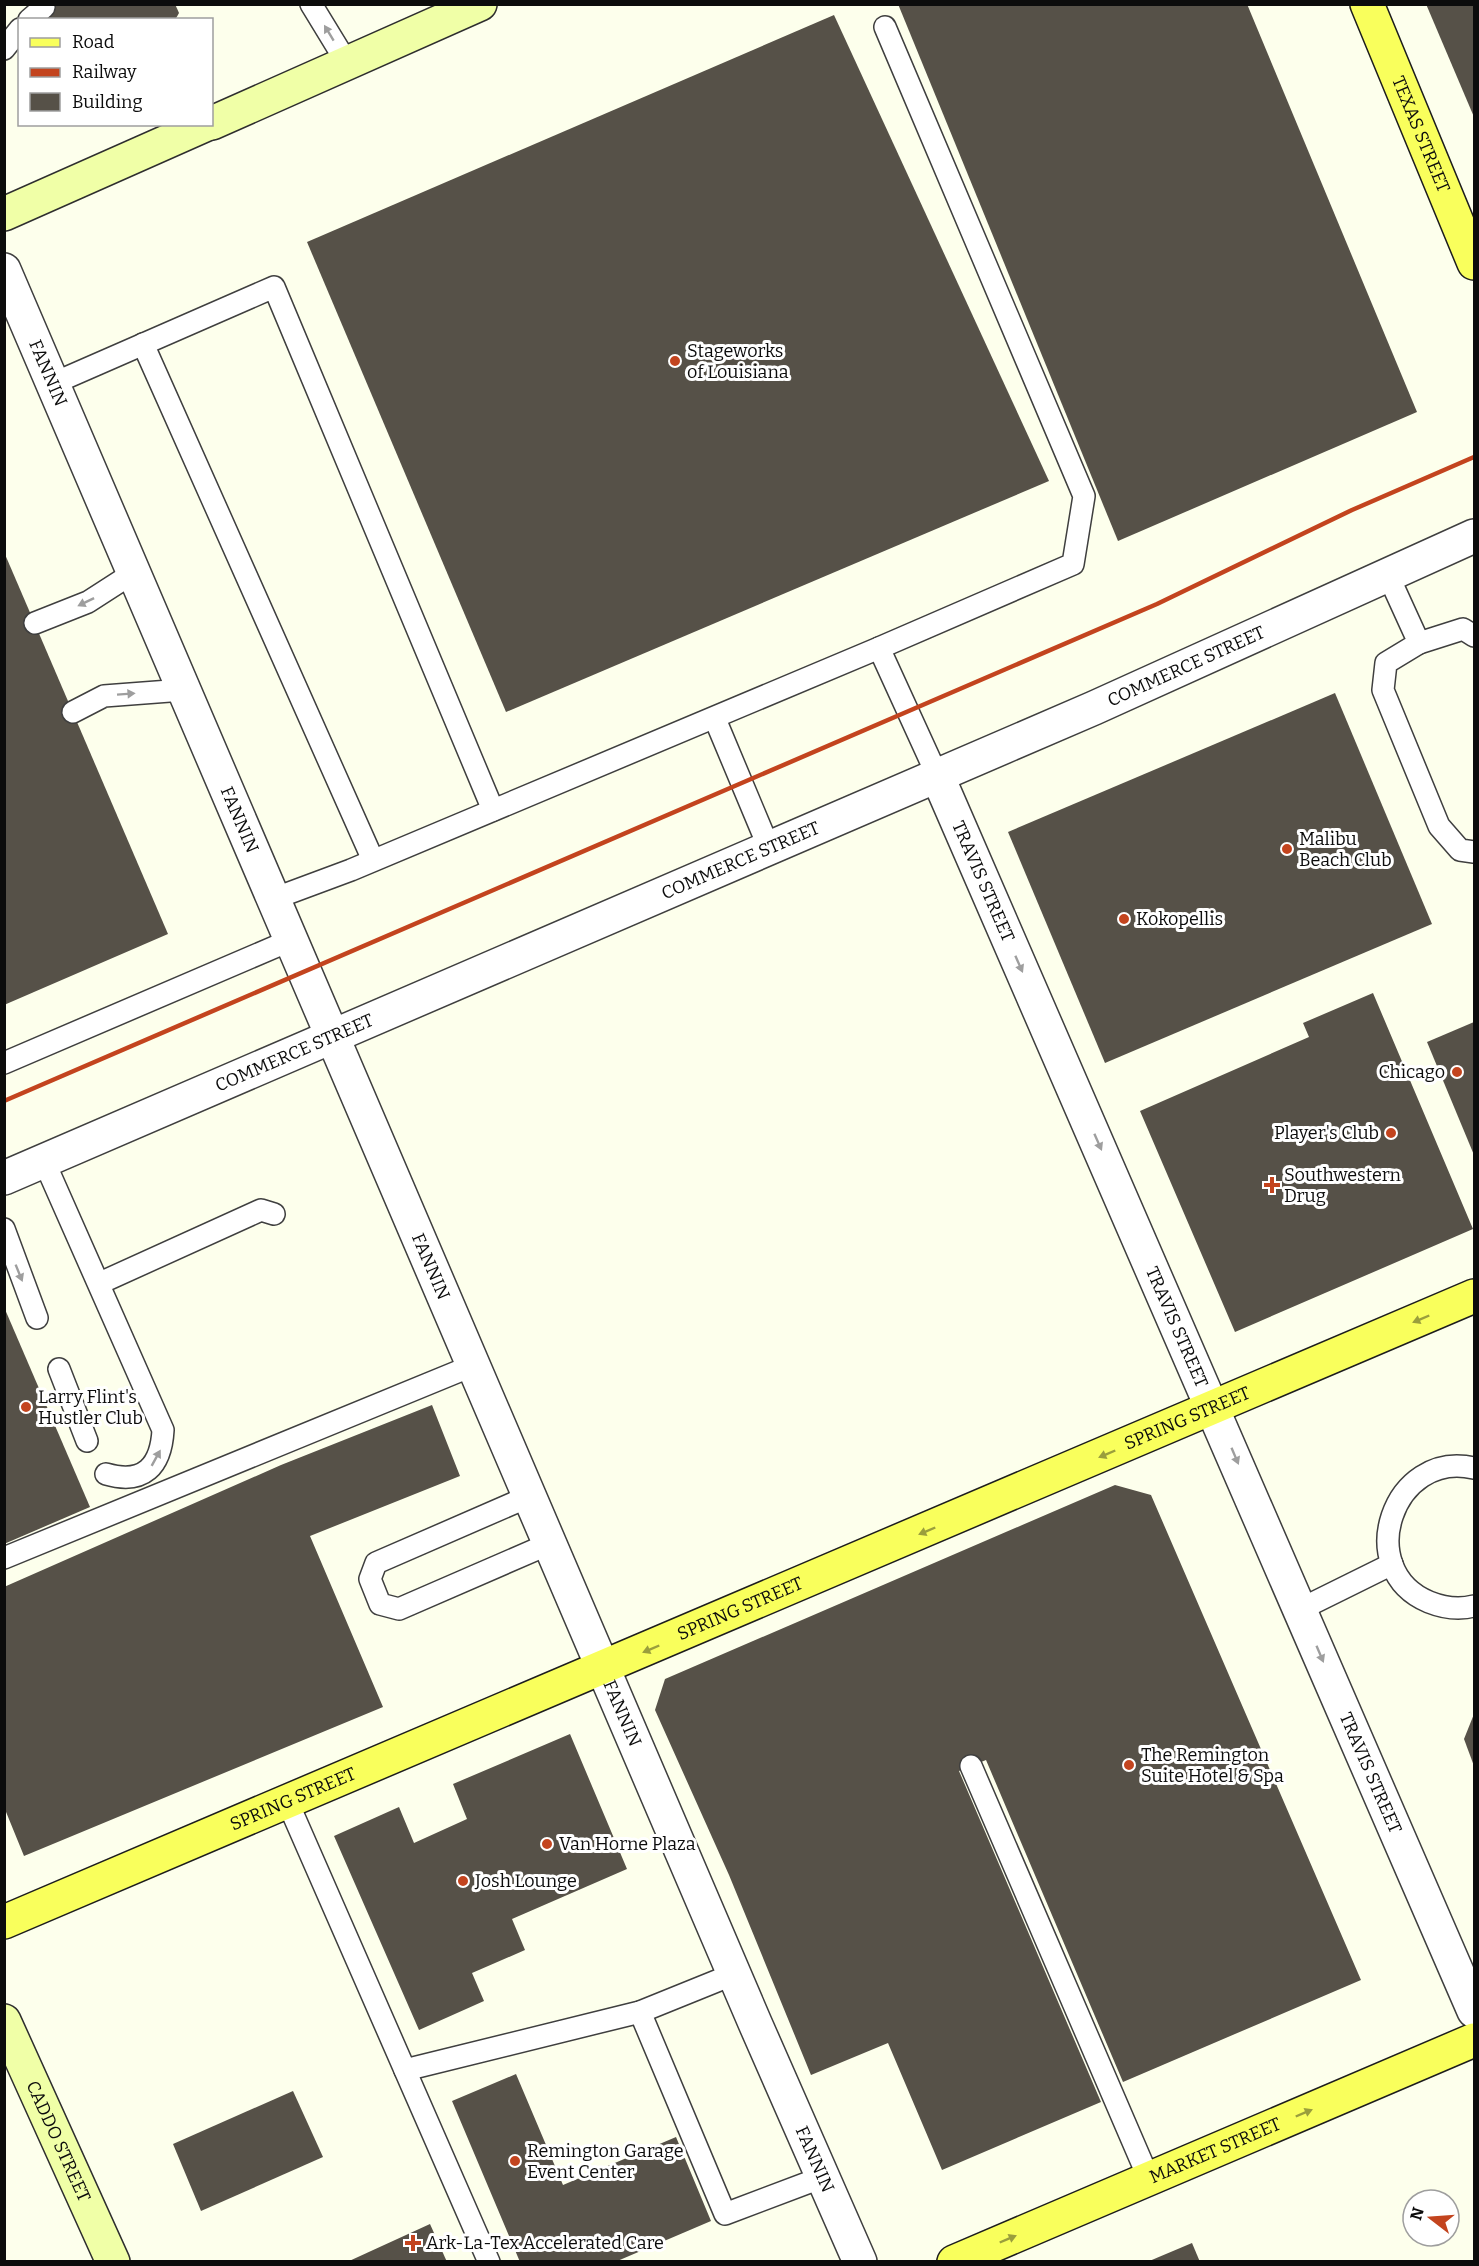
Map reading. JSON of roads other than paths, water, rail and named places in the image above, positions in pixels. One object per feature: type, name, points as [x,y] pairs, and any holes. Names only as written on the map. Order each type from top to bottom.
[{"type":"main road","points":[[213,122],[480,4]]},
{"type":"main road","name":"TEXAS STREET","points":[[1367,4],[1474,263]]},
{"type":"main road","points":[[4,214],[204,126]]},
{"type":"main road","name":"SPRING STREET","points":[[4,1922],[604,1669],[1474,1296]]},
{"type":"main road","name":"CADDO STREET","points":[[4,2021],[113,2262]]},
{"type":"main road","name":"MARKET STREET","points":[[954,2262],[1474,2040]]},
{"type":"street","name":"FANNIN","points":[[4,270],[734,1974],[860,2262]]},
{"type":"street","name":"COMMERCE STREET","points":[[4,1178],[1095,708],[1474,536]]},
{"type":"street","name":"TRAVIS STREET","points":[[937,775],[1214,1408],[1474,2011]]},
{"type":"lane","points":[[311,4],[347,63]]},
{"type":"lane","points":[[273,898],[373,861],[715,719],[1073,564],[1084,496],[885,27]]},
{"type":"lane","points":[[4,49],[18,32]]},
{"type":"lane","points":[[52,384],[274,287],[493,810]]},
{"type":"lane","points":[[143,344],[373,861]]},
{"type":"lane","points":[[35,623],[88,602],[133,573]]},
{"type":"lane","points":[[1388,575],[1419,643]]},
{"type":"lane","points":[[1474,636],[1463,628],[1419,643],[1386,663],[1383,690],[1439,826],[1460,850],[1474,852]]},
{"type":"lane","points":[[879,648],[937,775]]},
{"type":"lane","points":[[73,712],[104,696],[183,690]]},
{"type":"lane","points":[[715,719],[769,848]]},
{"type":"lane","points":[[4,1063],[291,940]]},
{"type":"lane","points":[[44,1161],[100,1283],[163,1430],[162,1449],[152,1467],[137,1476],[120,1478],[106,1474]]},
{"type":"lane","points":[[100,1283],[261,1210],[274,1214]]},
{"type":"lane","points":[[4,1228],[37,1318]]},
{"type":"lane","points":[[4,1558],[474,1365]]},
{"type":"lane","points":[[59,1369],[87,1441]]},
{"type":"lane","points":[[1474,1468],[1463,1465],[1439,1468],[1417,1479],[1400,1496],[1390,1519],[1388,1542],[1392,1564],[1404,1584],[1422,1598],[1443,1607],[1474,1606]]},
{"type":"lane","points":[[530,1496],[376,1563],[370,1579],[380,1604],[399,1608],[551,1543]]},
{"type":"lane","points":[[1301,1609],[1392,1564]]},
{"type":"lane","points":[[971,1766],[1149,2179]]},
{"type":"lane","points":[[288,1803],[489,2262]]},
{"type":"lane","points":[[405,2070],[640,2012],[734,1974]]},
{"type":"lane","points":[[640,2012],[725,2214],[823,2177]]},
{"type":"railway","points":[[4,1101],[1157,604],[1352,510],[1474,457]]},
{"type":"place","name":"Stageworks of Louisiana","points":[[675,361]]},
{"type":"place","name":"Malibu Beach Club","points":[[1287,849]]},
{"type":"place","name":"Kokopellis","points":[[1124,919]]},
{"type":"place","name":"Chicago","points":[[1457,1072]]},
{"type":"place","name":"Player's Club","points":[[1391,1133]]},
{"type":"place","name":"Southwestern Drug","points":[[1272,1185]]},
{"type":"place","name":"Larry Flint's Hustler Club","points":[[26,1407]]},
{"type":"place","name":"The Remington Suite Hotel & Spa","points":[[1129,1765]]},
{"type":"place","name":"Van Horne Plaza","points":[[547,1844]]},
{"type":"place","name":"Josh Lounge","points":[[463,1881]]},
{"type":"place","name":"Remington Garage Event Center","points":[[515,2161]]},
{"type":"place","name":"Ark-La-Tex Accelerated Care","points":[[413,2243]]}]
